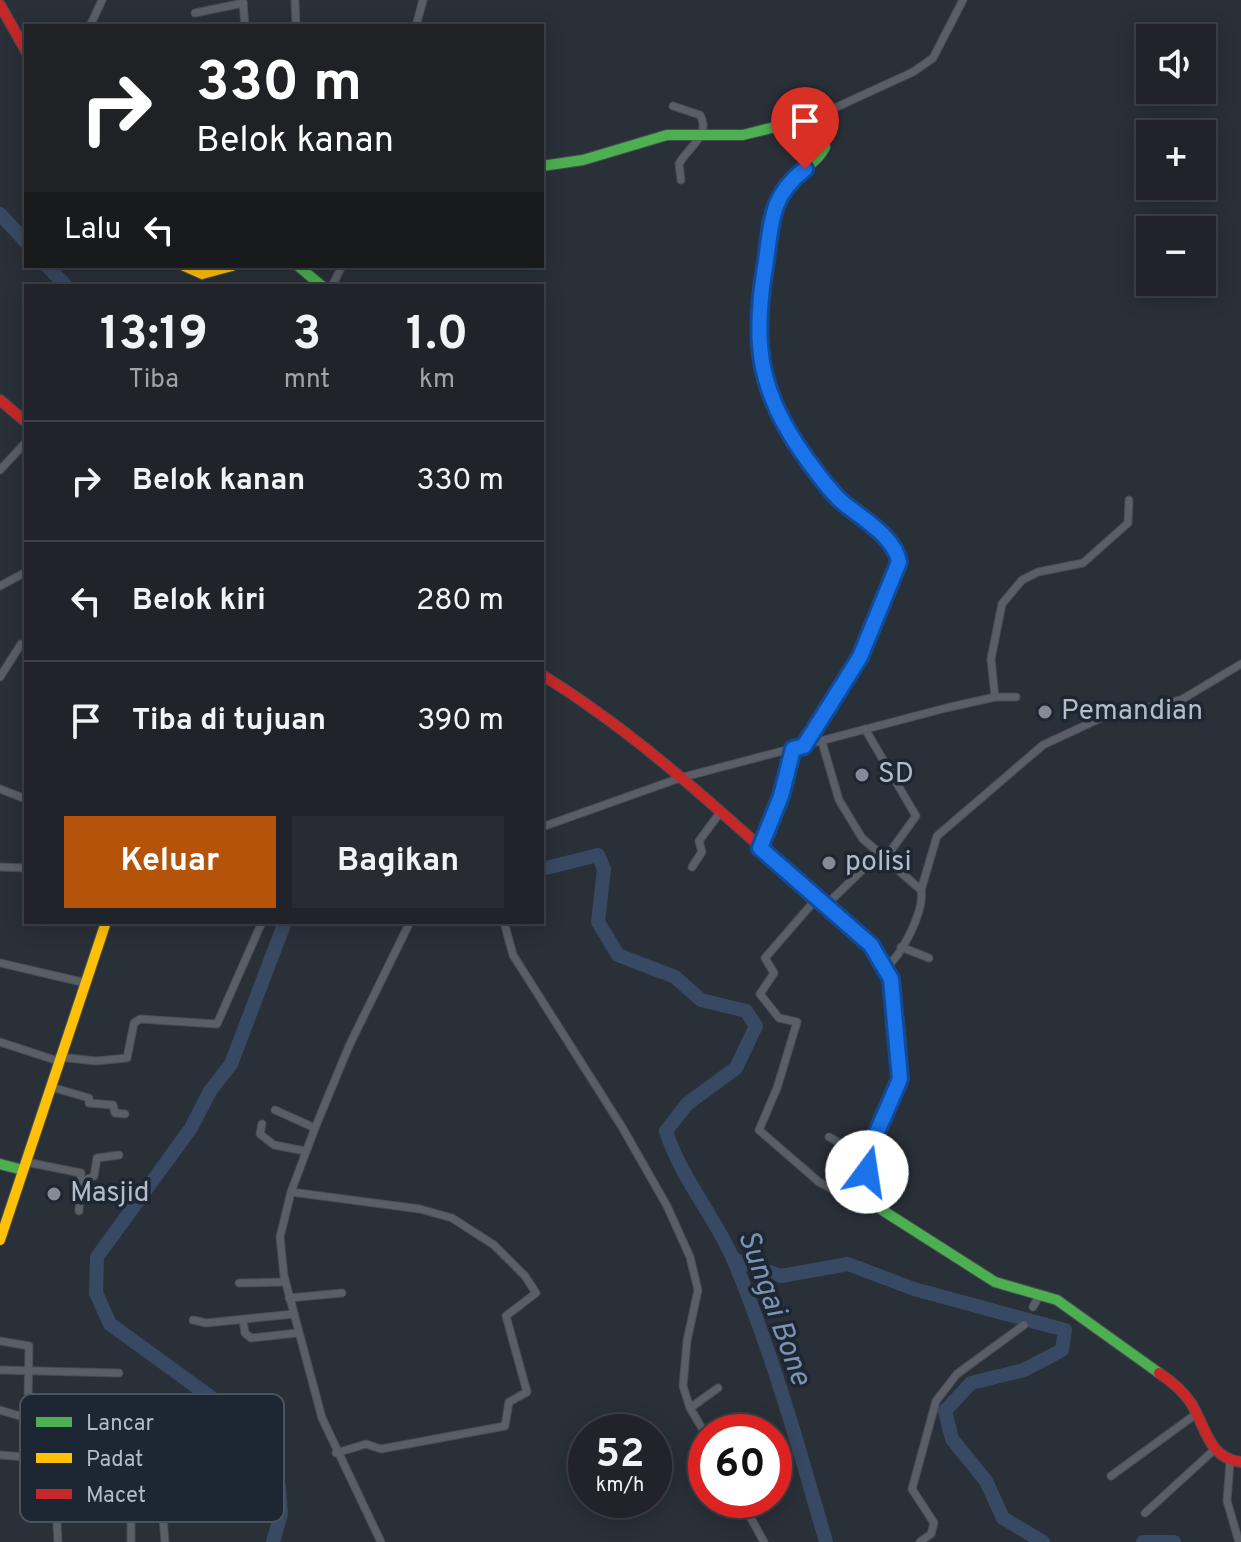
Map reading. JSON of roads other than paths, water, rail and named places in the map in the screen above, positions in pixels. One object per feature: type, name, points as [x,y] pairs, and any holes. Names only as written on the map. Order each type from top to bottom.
[{"type":"street","points":[[91,24],[102,0]]},
{"type":"street","points":[[207,0],[209,11]]},
{"type":"street","points":[[417,24],[423,0]]},
{"type":"street","points":[[544,166],[583,160],[667,135],[743,135],[815,117],[913,72],[933,58],[963,0]]},
{"type":"street","points":[[295,1],[296,24]]},
{"type":"street","points":[[195,13],[243,2],[245,24]]},
{"type":"street","points":[[0,5],[24,47]]},
{"type":"street","points":[[673,106],[700,115],[704,125],[702,134],[679,164],[681,180]]},
{"type":"street","points":[[760,848],[798,748],[860,657],[899,562],[897,554],[884,537],[838,498],[802,453],[769,396],[761,366],[757,316],[777,197],[823,151],[824,138],[815,117]]},
{"type":"street","points":[[187,268],[207,276],[227,268]]},
{"type":"street","points":[[300,268],[320,284]]},
{"type":"street","points":[[0,400],[24,420]]},
{"type":"street","points":[[0,470],[24,444]]},
{"type":"street","points":[[995,697],[991,659],[1002,604],[1022,580],[1038,572],[1083,563],[1128,523],[1129,500]]},
{"type":"street","points":[[0,586],[24,573]]},
{"type":"street","points":[[0,677],[21,644],[24,645]]},
{"type":"street","points":[[886,967],[919,916],[921,890],[937,836],[1043,745],[1101,718],[1181,700],[1241,664]]},
{"type":"street","points":[[544,676],[576,696],[680,778],[871,945],[886,967],[891,983],[900,1079],[868,1158],[869,1192],[882,1210],[987,1278],[1057,1300],[1184,1393],[1214,1450],[1236,1462],[1227,1501],[1239,1542]]},
{"type":"street","points":[[544,826],[680,778],[995,697],[1016,697]]},
{"type":"street","points":[[865,729],[916,816],[881,857],[821,902],[765,958],[775,972],[760,994],[779,1018],[797,1022],[777,1088],[759,1130],[819,1182],[860,1198],[869,1192]]},
{"type":"street","points":[[822,742],[839,800],[862,838],[921,890]]},
{"type":"street","points":[[0,789],[24,798]]},
{"type":"street","points":[[692,867],[702,852],[699,841],[719,814]]},
{"type":"street","points":[[0,867],[24,868]]},
{"type":"street","points":[[0,1240],[105,924]]},
{"type":"street","points":[[0,1042],[58,1059],[96,1061],[127,1058],[134,1023],[140,1019],[217,1024],[261,924]]},
{"type":"street","points":[[381,1542],[336,1453],[297,1333],[285,1282],[280,1237],[305,1151],[349,1046],[409,924]]},
{"type":"street","points":[[505,924],[513,955],[622,1127],[667,1206],[690,1257],[698,1290],[687,1341],[683,1386],[694,1414]]},
{"type":"street","points":[[901,947],[929,958]]},
{"type":"street","points":[[0,963],[86,983]]},
{"type":"street","points":[[51,1087],[89,1098],[89,1103],[113,1105],[115,1113],[125,1114]]},
{"type":"street","points":[[275,1110],[315,1128]]},
{"type":"street","points":[[262,1124],[260,1134],[269,1143],[305,1151]]},
{"type":"street","points":[[829,1137],[868,1158]]},
{"type":"street","points":[[81,1182],[94,1176],[97,1158],[119,1155]]},
{"type":"street","points":[[0,1164],[81,1173],[79,1211]]},
{"type":"street","points":[[291,1192],[420,1209],[452,1218],[494,1245],[525,1276],[536,1293],[506,1316],[527,1392],[509,1402],[505,1426],[381,1449],[366,1444],[336,1453]]},
{"type":"street","points":[[239,1283],[285,1282]]},
{"type":"street","points":[[289,1298],[342,1293]]},
{"type":"street","points":[[1033,1307],[1040,1294]]},
{"type":"street","points":[[193,1320],[206,1323],[294,1314]]},
{"type":"street","points":[[243,1320],[245,1333],[251,1338],[297,1333]]},
{"type":"street","points":[[920,1542],[931,1534],[934,1523],[915,1494],[913,1476],[936,1401],[966,1367],[1024,1325]]},
{"type":"street","points":[[0,1341],[29,1346],[28,1394]]},
{"type":"street","points":[[0,1370],[119,1373]]},
{"type":"street","points":[[690,1408],[718,1388]]},
{"type":"street","points":[[0,1410],[20,1418]]},
{"type":"street","points":[[1111,1476],[1196,1414]]},
{"type":"street","points":[[1145,1513],[1214,1450]]},
{"type":"street","points":[[0,1455],[20,1457]]},
{"type":"street","points":[[751,1518],[764,1542]]},
{"type":"street","points":[[57,1522],[58,1542]]},
{"type":"street","points":[[163,1522],[165,1542]]},
{"type":"waterway","name":"Sungai Bone","points":[[0,214],[24,240]]},
{"type":"waterway","name":"Sungai Bone","points":[[49,268],[64,284]]},
{"type":"waterway","name":"Sungai Bone","points":[[544,868],[598,855],[604,869],[598,922],[618,955],[675,977],[701,1000],[746,1011],[756,1026],[736,1068],[687,1104],[666,1131],[680,1165],[726,1244],[748,1295],[784,1400],[826,1542]]},
{"type":"waterway","points":[[206,1394],[110,1324],[96,1293],[97,1257],[191,1128],[210,1091],[231,1064],[284,924]]},
{"type":"waterway","points":[[733,1259],[781,1276],[848,1264],[914,1289],[1065,1330],[1062,1350],[1024,1370],[971,1383],[945,1411],[952,1439],[986,1481],[1003,1518],[1043,1542]]},
{"type":"waterway","points":[[273,1542],[279,1522]]},
{"type":"waterway","points":[[1143,1542],[1174,1542]]},
{"type":"place","name":"Pemandian","points":[[1045,712]]},
{"type":"place","name":"SD","points":[[862,775]]},
{"type":"place","name":"polisi","points":[[829,863]]},
{"type":"place","name":"Masjid","points":[[54,1194]]}]
